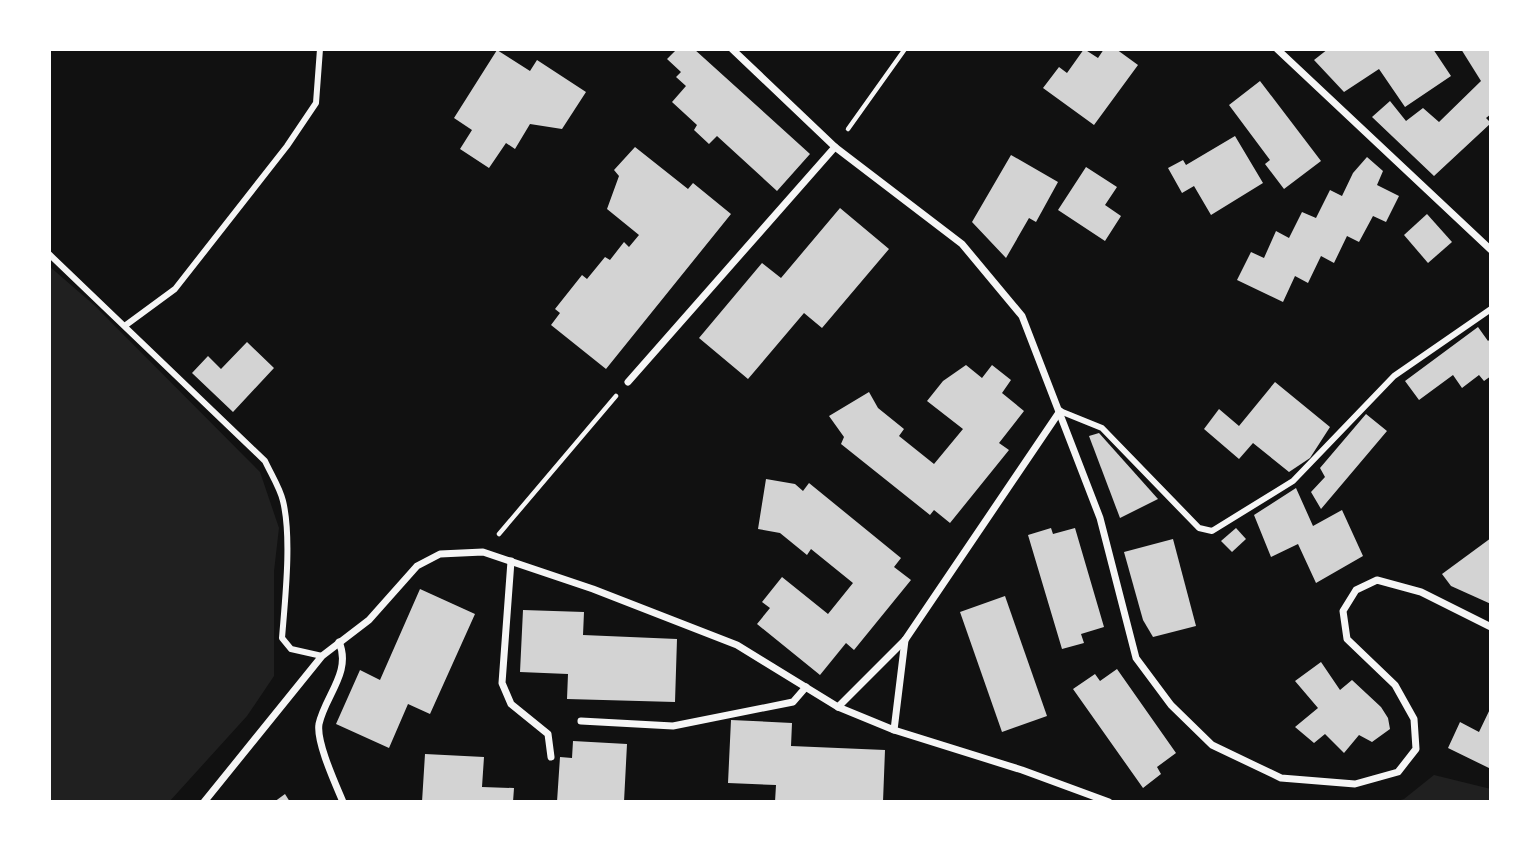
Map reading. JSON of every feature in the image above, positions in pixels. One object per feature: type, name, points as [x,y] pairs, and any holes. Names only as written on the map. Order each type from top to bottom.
[{"type":"street","points":[[126,325],[175,289],[287,146],[316,103],[320,49]]},
{"type":"street","points":[[732,49],[835,147],[962,244],[1022,316],[1100,519],[1136,658],[1171,705],[1212,745],[1281,778],[1355,784],[1398,772],[1416,749],[1415,719],[1395,685],[1347,639],[1343,611],[1356,590],[1377,580],[1421,592],[1491,627]]},
{"type":"street","points":[[1276,49],[1491,250]]},
{"type":"street","points":[[628,382],[835,147]]},
{"type":"street","points":[[49,254],[265,461],[282,498],[285,514],[286,595],[282,638],[291,649],[321,656]]},
{"type":"street","points":[[1060,411],[1102,428],[1199,528],[1212,531],[1293,481],[1394,376],[1491,309]]},
{"type":"street","points":[[838,707],[905,640],[1060,411]]},
{"type":"street","points":[[204,802],[321,656],[369,621],[418,566],[440,554],[484,552],[737,645],[838,707],[894,730],[1022,770],[1109,802]]},
{"type":"street","points":[[511,561],[502,683],[511,704],[548,734],[551,757]]},
{"type":"street","points":[[894,730],[905,640]]},
{"type":"street","points":[[339,642],[343,651],[341,671],[319,726],[326,761],[343,802]]},
{"type":"street","points":[[581,721],[673,726],[793,702],[806,687]]},
{"type":"path","points":[[835,147],[905,49]]},
{"type":"path","points":[[484,552],[628,382]]},
{"type":"shaded area","points":[[49,266],[94,305],[260,472],[279,528],[274,571],[274,676],[247,716],[169,802],[49,800]]},
{"type":"shaded area","points":[[1434,775],[1491,789],[1491,802],[1394,802],[1404,799]]},
{"type":"building","points":[[677,49],[694,49],[810,154],[777,191],[717,136],[709,144],[694,130],[697,125],[672,102],[686,86],[676,77],[681,72],[667,59]]},
{"type":"building","points":[[1084,49],[1098,58],[1104,49],[1116,49],[1138,65],[1094,125],[1043,88],[1059,67],[1067,73]]},
{"type":"building","points":[[1328,49],[1433,49],[1451,76],[1405,107],[1379,69],[1344,92],[1314,60]]},
{"type":"building","points":[[1461,49],[1491,49],[1491,114],[1486,118],[1491,123],[1434,176],[1372,117],[1390,101],[1406,121],[1423,108],[1439,122],[1481,81]]},
{"type":"building","points":[[497,50],[530,71],[537,60],[586,92],[562,129],[530,124],[515,149],[506,143],[489,168],[460,149],[472,130],[454,118]]},
{"type":"building","points":[[1260,81],[1321,161],[1284,189],[1265,164],[1270,160],[1229,105]]},
{"type":"building","points":[[1235,136],[1263,183],[1211,215],[1194,186],[1182,193],[1168,168],[1183,160],[1186,165]]},
{"type":"building","points":[[635,147],[688,189],[693,183],[731,214],[606,369],[551,325],[560,313],[555,309],[582,275],[587,279],[605,257],[610,260],[624,242],[629,247],[639,235],[607,209],[619,176],[614,170]]},
{"type":"building","points":[[1011,155],[1058,182],[1036,222],[1029,218],[1006,258],[972,222]]},
{"type":"building","points":[[1367,157],[1383,171],[1377,185],[1399,196],[1386,222],[1373,216],[1359,242],[1347,236],[1334,263],[1321,256],[1308,283],[1295,276],[1283,302],[1237,280],[1251,252],[1264,258],[1276,231],[1289,238],[1302,212],[1316,218],[1330,190],[1342,196],[1353,173]]},
{"type":"building","points":[[1086,167],[1117,187],[1105,205],[1121,216],[1105,241],[1058,210]]},
{"type":"building","points":[[840,208],[889,249],[822,328],[804,313],[748,379],[699,338],[762,263],[781,278]]},
{"type":"building","points":[[1427,214],[1452,242],[1428,263],[1404,235]]},
{"type":"building","points":[[1478,327],[1488,341],[1491,338],[1491,376],[1484,381],[1479,375],[1462,388],[1453,375],[1419,400],[1405,381]]},
{"type":"building","points":[[247,342],[274,368],[233,412],[192,373],[208,356],[221,369]]},
{"type":"building","points":[[966,365],[982,378],[992,365],[1011,380],[1002,393],[1024,411],[999,443],[1009,450],[950,523],[934,510],[930,515],[841,444],[844,437],[829,416],[869,392],[878,408],[904,429],[899,436],[934,464],[963,429],[927,401],[943,381]]},
{"type":"building","points":[[1275,382],[1330,427],[1310,458],[1289,472],[1253,443],[1239,459],[1204,429],[1219,409],[1239,426]]},
{"type":"building","points":[[1366,414],[1387,431],[1321,509],[1311,492],[1325,477],[1320,468]]},
{"type":"building","points":[[1099,433],[1158,499],[1120,518],[1089,436]]},
{"type":"building","points":[[766,479],[795,484],[803,491],[809,483],[901,558],[894,567],[911,580],[854,650],[846,643],[820,675],[757,624],[770,608],[762,602],[782,577],[828,614],[853,583],[811,549],[807,555],[780,533],[758,529]]},
{"type":"building","points":[[1296,488],[1313,526],[1342,510],[1363,556],[1316,583],[1298,544],[1271,557],[1254,515]]},
{"type":"building","points":[[1051,528],[1053,534],[1075,528],[1104,627],[1081,634],[1084,643],[1062,649],[1028,535]]},
{"type":"building","points":[[1236,528],[1246,539],[1232,552],[1221,541]]},
{"type":"building","points":[[1491,538],[1491,604],[1451,586],[1442,574]]},
{"type":"building","points":[[1173,539],[1196,626],[1153,637],[1143,620],[1124,552]]},
{"type":"building","points":[[420,589],[475,614],[430,714],[408,704],[389,748],[336,724],[360,670],[380,680]]},
{"type":"building","points":[[1005,596],[1047,716],[1002,732],[960,612]]},
{"type":"building","points":[[523,610],[584,612],[583,635],[677,639],[675,702],[567,699],[568,674],[520,672]]},
{"type":"building","points":[[1321,662],[1340,690],[1352,680],[1381,707],[1388,718],[1390,729],[1372,742],[1359,735],[1344,753],[1325,734],[1314,743],[1295,727],[1318,708],[1295,681]]},
{"type":"building","points":[[1117,669],[1176,753],[1157,767],[1161,774],[1143,788],[1073,689],[1095,674],[1100,681]]},
{"type":"building","points":[[1491,707],[1491,769],[1448,748],[1460,722],[1479,732]]},
{"type":"building","points":[[731,720],[792,723],[791,746],[885,750],[883,802],[775,802],[776,785],[728,783]]},
{"type":"building","points":[[573,741],[627,744],[624,802],[557,802],[560,757],[572,758]]},
{"type":"building","points":[[425,754],[484,757],[482,787],[514,788],[513,802],[422,802]]},
{"type":"building","points":[[285,794],[290,802],[274,802]]}]
